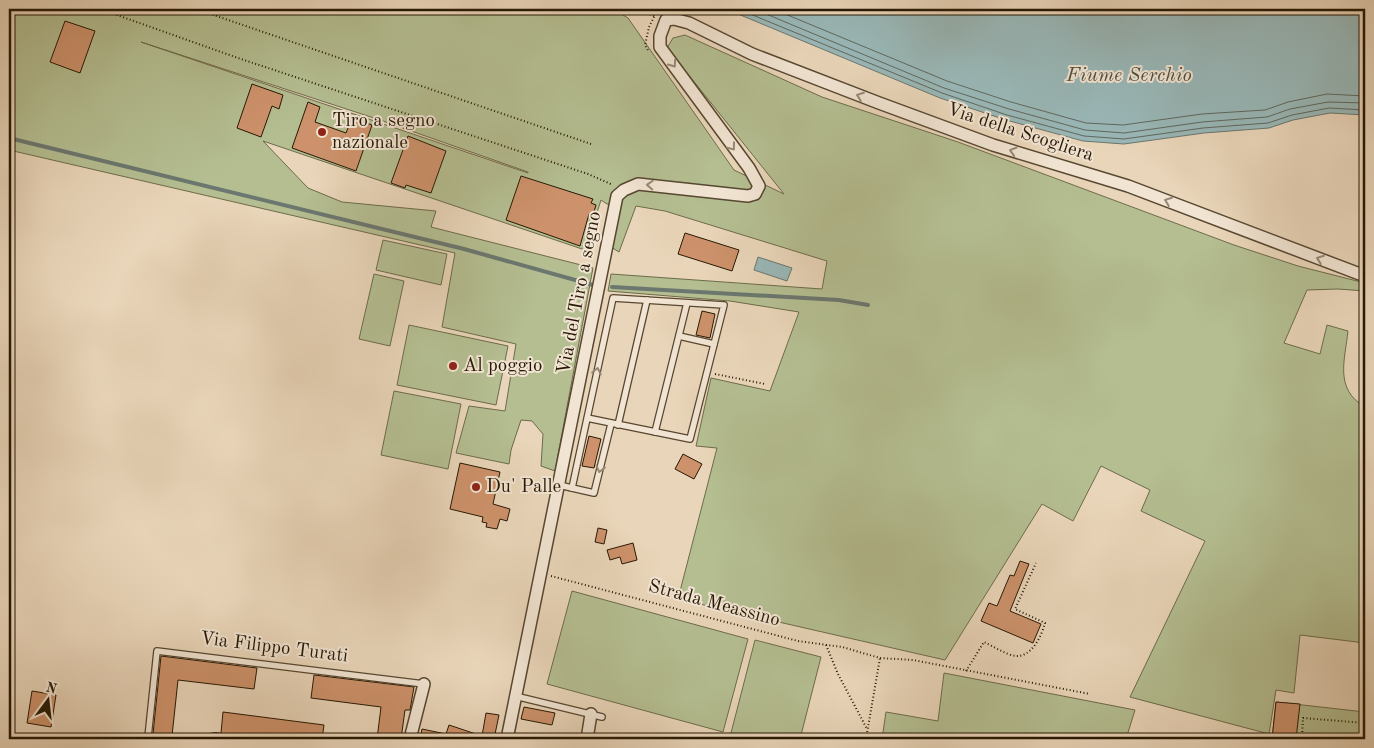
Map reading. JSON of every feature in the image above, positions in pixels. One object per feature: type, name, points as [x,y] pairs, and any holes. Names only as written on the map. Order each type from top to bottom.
[{"type":"street","name":"Via della Scogliera","points":[[666,20],[674,19],[690,23],[752,54],[879,103],[993,145],[1128,186],[1365,276]]},
{"type":"street","points":[[620,193],[638,184],[650,184],[748,196],[755,194],[759,186],[660,47],[660,36],[666,20]]},
{"type":"street","name":"Via del Tiro a segno","points":[[506,739],[620,193]]},
{"type":"street","name":"Via Filippo Turati","points":[[410,739],[424,684]]},
{"type":"street","points":[[587,739],[596,715]]},
{"type":"lane","points":[[572,488],[587,418],[613,298],[724,305],[690,439],[587,418]]},
{"type":"lane","points":[[559,485],[594,493],[615,424],[647,300]]},
{"type":"lane","points":[[655,432],[687,303]]},
{"type":"lane","points":[[679,336],[714,344]]},
{"type":"lane","name":"Via Filippo Turati","points":[[155,739],[148,737],[157,651],[424,684]]},
{"type":"lane","points":[[516,696],[596,715]]},
{"type":"path","points":[[100,9],[238,58],[588,174],[620,193]]},
{"type":"path","points":[[196,9],[591,144]]},
{"type":"path","points":[[637,9],[666,20]]},
{"type":"path","points":[[649,27],[658,9]]},
{"type":"path","points":[[706,372],[765,384]]},
{"type":"path","points":[[966,671],[984,642],[1016,656],[1025,654],[1041,638],[1046,623],[1016,609],[1036,563]]},
{"type":"path","name":"Strada Meassino","points":[[541,574],[587,584],[798,641],[842,647],[880,658],[913,660],[1090,694]]},
{"type":"path","points":[[826,645],[838,674],[868,729]]},
{"type":"path","points":[[866,739],[880,658]]},
{"type":"path","points":[[1302,739],[1304,718],[1365,723]]},
{"type":"green space","points":[[9,9],[613,9],[628,18],[734,170],[784,194],[667,48],[673,38],[685,35],[822,97],[958,142],[1234,245],[1298,266],[1365,283],[1365,291],[1338,289],[1307,290],[1284,343],[1320,354],[1327,325],[1348,331],[1344,363],[1345,383],[1355,400],[1365,407],[1365,643],[1300,635],[1294,693],[1276,690],[1269,734],[1130,697],[1205,541],[1141,511],[1150,490],[1101,466],[1073,521],[1042,504],[945,660],[678,599],[717,448],[696,446],[711,378],[770,391],[799,312],[730,301],[608,291],[611,274],[822,289],[827,261],[665,211],[636,206],[619,252],[611,247],[621,205],[607,204],[601,200],[585,250],[263,141],[308,188],[342,202],[436,211],[431,227],[593,268],[555,471],[541,466],[543,434],[532,421],[521,420],[511,450],[509,464],[456,453],[469,406],[505,411],[516,344],[442,327],[455,253],[9,150]],"holes":[[[141,42],[377,119],[528,173]]]},
{"type":"green space","points":[[383,240],[447,254],[441,285],[376,270]]},
{"type":"green space","points":[[374,274],[404,281],[390,346],[359,339]]},
{"type":"green space","points":[[409,325],[508,346],[496,405],[397,385]]},
{"type":"green space","points":[[394,391],[461,404],[448,469],[381,455]]},
{"type":"green space","points":[[572,591],[748,639],[723,732],[547,684]]},
{"type":"green space","points":[[755,640],[821,657],[800,739],[756,739],[731,733]]},
{"type":"green space","points":[[944,673],[1135,710],[1126,739],[882,739],[886,712],[938,721]]},
{"type":"green space","points":[[1276,702],[1365,712],[1365,739],[1272,739]]},
{"type":"water","name":"Fiume Serchio","points":[[726,9],[1365,9],[1365,115],[1330,113],[1293,120],[1269,128],[1204,133],[1124,144],[1083,141],[1006,120],[940,98]]},
{"type":"water","points":[[758,257],[792,268],[787,281],[754,270]]},
{"type":"building","points":[[65,21],[95,31],[80,73],[50,62]]},
{"type":"building","points":[[252,84],[283,95],[279,109],[272,106],[261,137],[237,128]]},
{"type":"building","points":[[308,102],[320,107],[315,122],[346,133],[352,118],[372,125],[356,171],[292,148]]},
{"type":"building","points":[[408,136],[446,151],[431,193],[406,185],[405,188],[391,183]]},
{"type":"building","points":[[521,176],[593,199],[591,203],[596,205],[593,215],[589,214],[580,246],[506,220]]},
{"type":"building","points":[[685,233],[739,250],[732,271],[678,254]]},
{"type":"building","points":[[702,311],[715,314],[710,338],[696,335]]},
{"type":"building","points":[[589,436],[601,439],[594,468],[582,466]]},
{"type":"building","points":[[683,454],[702,464],[694,479],[675,469]]},
{"type":"building","name":"Du' Palle","points":[[460,463],[500,472],[493,504],[510,509],[507,521],[500,519],[497,529],[486,527],[487,523],[482,522],[483,517],[450,509]]},
{"type":"building","points":[[598,528],[607,530],[604,544],[595,542]]},
{"type":"building","points":[[633,543],[637,560],[622,564],[620,557],[610,560],[607,550]]},
{"type":"building","points":[[1020,561],[1029,564],[1010,611],[1041,624],[1033,643],[981,621],[989,603],[997,606],[1010,575],[1014,576]]},
{"type":"building","points":[[161,656],[257,668],[254,689],[178,680],[172,736],[153,734]]},
{"type":"building","points":[[314,675],[414,687],[410,710],[405,710],[401,739],[377,739],[381,707],[311,698]]},
{"type":"building","points":[[32,691],[56,695],[51,727],[27,723]]},
{"type":"building","points":[[1276,702],[1300,704],[1296,739],[1272,739]]},
{"type":"building","points":[[524,707],[555,713],[552,725],[521,719]]},
{"type":"building","points":[[223,712],[324,725],[322,739],[224,737],[221,733]]},
{"type":"building","points":[[486,713],[499,715],[494,739],[420,739],[422,729],[446,734],[449,725],[482,736]]},
{"type":"waterway","points":[[9,138],[464,249],[593,285]]},
{"type":"waterway","points":[[612,287],[839,300],[868,305]]},
{"type":"place","name":"Tiro a segno nazionale","points":[[322,132]]},
{"type":"place","name":"Al poggio","points":[[453,366]]},
{"type":"place","name":"Du' Palle","points":[[476,487]]}]
